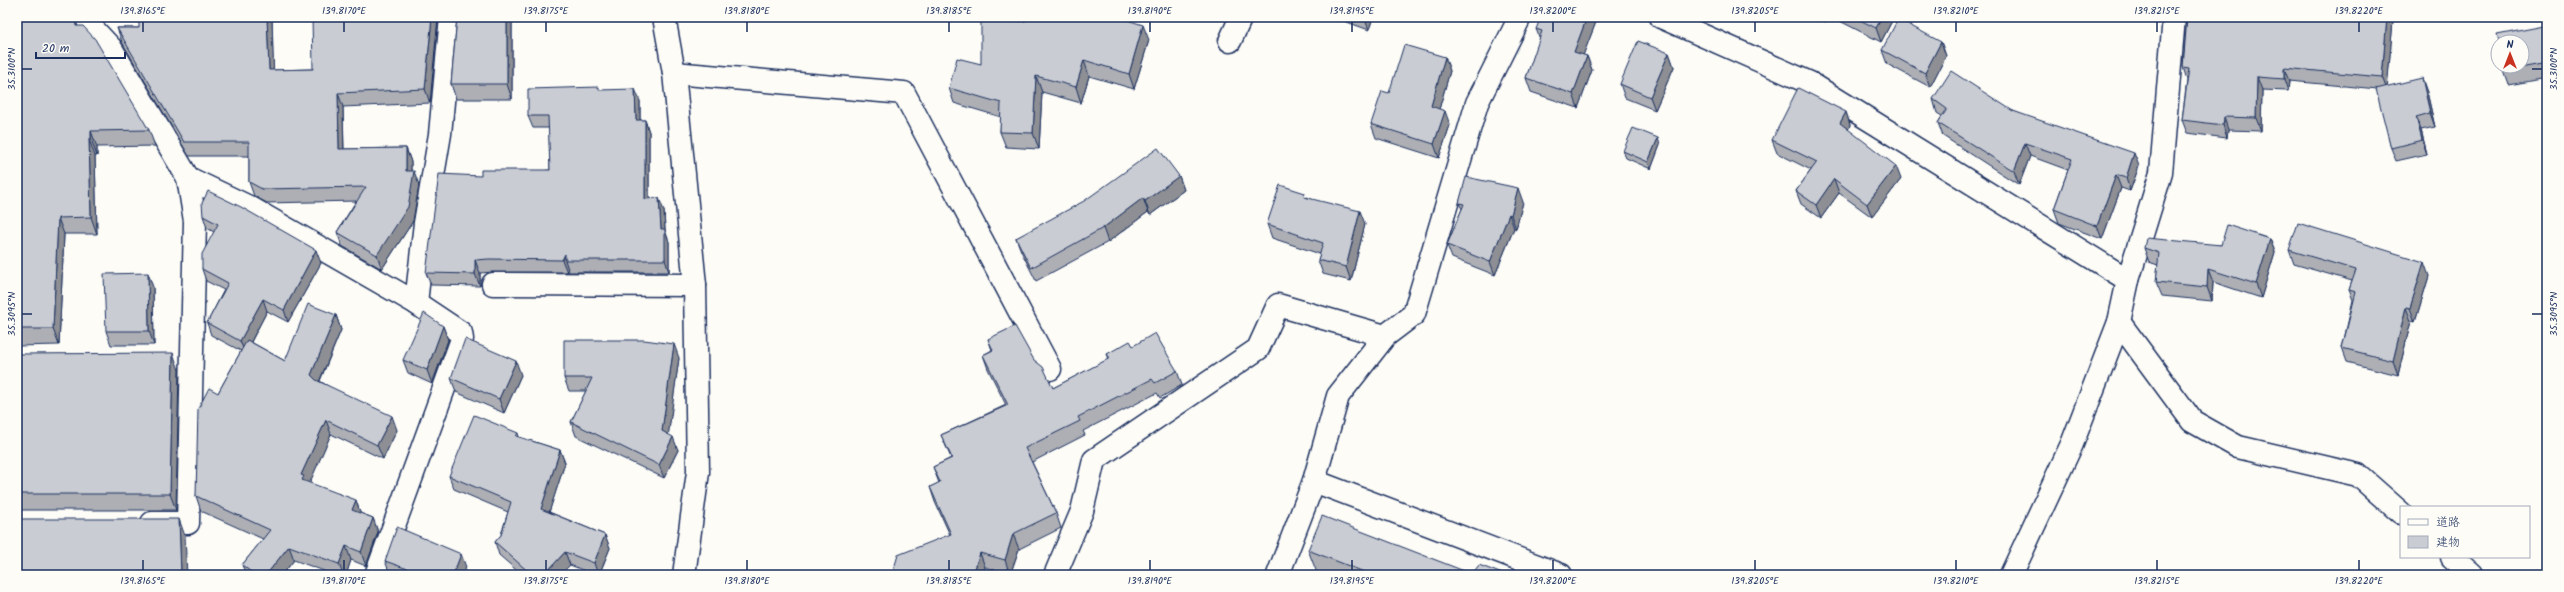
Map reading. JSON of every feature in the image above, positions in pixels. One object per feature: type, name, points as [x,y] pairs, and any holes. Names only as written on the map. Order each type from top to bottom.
[{"type":"street","points":[[82,17],[111,48],[188,178],[195,221],[188,523],[133,523]]},
{"type":"street","points":[[416,303],[425,223],[440,134],[451,17]]},
{"type":"street","points":[[664,17],[674,73],[695,285],[698,472],[684,575]]},
{"type":"street","points":[[1230,42],[1241,17]]},
{"type":"street","points":[[1278,575],[1314,481],[1338,396],[1385,336],[1414,314],[1477,103],[1520,17]]},
{"type":"street","points":[[1661,17],[1810,83],[2128,280]]},
{"type":"street","points":[[2011,575],[2072,444],[2119,322],[2128,280],[2161,173],[2174,17]]},
{"type":"street","points":[[674,73],[904,93],[1050,369]]},
{"type":"street","points":[[188,178],[251,208],[416,303],[457,329],[462,339],[376,575]]},
{"type":"street","points":[[493,284],[695,285]]},
{"type":"street","points":[[1055,575],[1082,511],[1094,460],[1258,349],[1278,305],[1385,336]]},
{"type":"street","points":[[2119,322],[2192,421],[2238,446],[2358,475],[2400,511]]},
{"type":"street","points":[[168,357],[192,357]]},
{"type":"street","points":[[1314,481],[1561,575]]},
{"type":"street","points":[[2453,558],[2472,575]]},
{"type":"building","points":[[17,17],[74,17],[76,26],[83,26],[95,39],[149,130],[91,131],[91,139],[89,139],[91,217],[58,218],[53,329],[17,329]]},
{"type":"building","points":[[139,17],[267,17],[269,70],[313,69],[312,17],[432,17],[425,89],[338,93],[339,149],[406,148],[406,171],[414,171],[408,207],[377,255],[337,232],[366,187],[262,189],[249,182],[249,142],[184,142],[117,28],[139,28]]},
{"type":"building","points":[[457,17],[507,17],[507,84],[451,84]]},
{"type":"building","points":[[1025,17],[1118,17],[1143,25],[1129,74],[1084,60],[1076,87],[1036,76],[1033,133],[1000,132],[1001,103],[949,88],[957,58],[981,64],[981,20],[1025,21]]},
{"type":"building","points":[[1541,17],[1587,17],[1574,52],[1587,56],[1573,94],[1526,78],[1542,31],[1536,29]]},
{"type":"building","points":[[1854,17],[1882,17],[1876,28]]},
{"type":"building","points":[[2187,17],[2387,17],[2382,77],[2284,68],[2284,79],[2257,77],[2256,118],[2224,117],[2223,125],[2182,120],[2189,68],[2183,67]]},
{"type":"building","points":[[1898,19],[1941,42],[1925,73],[1882,50]]},
{"type":"building","points":[[2544,26],[2547,44],[2547,63],[2530,66],[2530,34],[2502,34]]},
{"type":"building","points":[[1638,41],[1669,53],[1650,97],[1620,84]]},
{"type":"building","points":[[1404,45],[1445,57],[1431,106],[1445,111],[1434,144],[1371,124],[1382,91],[1389,93]]},
{"type":"building","points":[[1951,71],[2013,111],[2134,153],[2126,178],[2116,175],[2097,226],[2054,209],[2072,159],[2025,143],[2014,171],[1938,123],[1947,109],[1933,99]]},
{"type":"building","points":[[2422,78],[2430,113],[2416,117],[2422,140],[2391,148],[2376,89]]},
{"type":"building","points":[[599,87],[599,90],[635,89],[636,120],[645,120],[645,199],[659,198],[661,229],[665,229],[665,260],[565,260],[565,254],[562,260],[475,260],[475,274],[426,273],[439,174],[481,176],[481,170],[550,170],[548,116],[528,116],[528,89]]},
{"type":"building","points":[[1798,88],[1846,112],[1840,123],[1896,166],[1867,204],[1834,179],[1816,205],[1796,191],[1817,162],[1772,140]]},
{"type":"building","points":[[1633,128],[1658,138],[1648,162],[1623,151]]},
{"type":"building","points":[[1158,148],[1179,176],[1145,201],[1143,198],[1103,228],[1031,268],[1016,238],[1084,201]]},
{"type":"building","points":[[1466,177],[1518,188],[1511,215],[1509,214],[1490,262],[1447,245],[1464,204],[1459,203]]},
{"type":"building","points":[[1280,185],[1305,193],[1304,197],[1360,211],[1346,267],[1318,260],[1323,243],[1267,224]]},
{"type":"building","points":[[208,191],[241,207],[316,250],[284,310],[263,299],[240,341],[207,323],[228,283],[202,269],[202,254],[218,224],[203,216],[202,203]]},
{"type":"building","points":[[2298,223],[2424,262],[2410,308],[2406,307],[2393,361],[2342,348],[2356,292],[2349,290],[2356,270],[2289,250]]},
{"type":"building","points":[[2227,225],[2270,239],[2256,284],[2208,269],[2207,287],[2156,282],[2159,253],[2144,248],[2146,238],[2221,245]]},
{"type":"building","points":[[148,273],[149,331],[106,331],[104,274]]},
{"type":"building","points":[[308,304],[336,315],[311,375],[316,380],[392,416],[377,445],[326,420],[301,475],[304,476],[302,480],[356,500],[352,510],[373,518],[361,552],[346,546],[339,564],[289,546],[266,575],[255,575],[242,565],[270,530],[196,496],[198,409],[209,388],[218,393],[247,340],[285,361]]},
{"type":"building","points":[[424,313],[443,326],[427,370],[403,360]]},
{"type":"building","points":[[1015,326],[1034,360],[1043,367],[1053,388],[1110,358],[1107,354],[1130,341],[1133,346],[1155,333],[1177,371],[1155,383],[1152,379],[1078,417],[1080,421],[1025,448],[1056,513],[1013,534],[1005,560],[980,553],[973,575],[892,575],[898,555],[951,534],[930,487],[940,482],[933,467],[952,458],[941,435],[1008,405],[983,355],[993,350],[988,339]]},
{"type":"building","points":[[465,339],[516,361],[499,399],[451,378]]},
{"type":"building","points":[[564,340],[644,340],[674,344],[662,431],[673,437],[659,465],[571,422],[592,378],[564,378]]},
{"type":"building","points":[[173,353],[170,494],[17,494],[17,354]]},
{"type":"building","points":[[474,415],[518,433],[516,436],[560,450],[541,509],[605,535],[594,563],[565,552],[544,575],[532,575],[495,542],[501,535],[511,502],[449,476]]},
{"type":"building","points":[[1322,516],[1472,574],[1479,565],[1505,575],[1372,575],[1308,550]]},
{"type":"building","points":[[17,519],[179,519],[181,575],[17,575]]},
{"type":"building","points":[[397,527],[461,554],[453,575],[418,575],[419,573],[385,561]]}]
